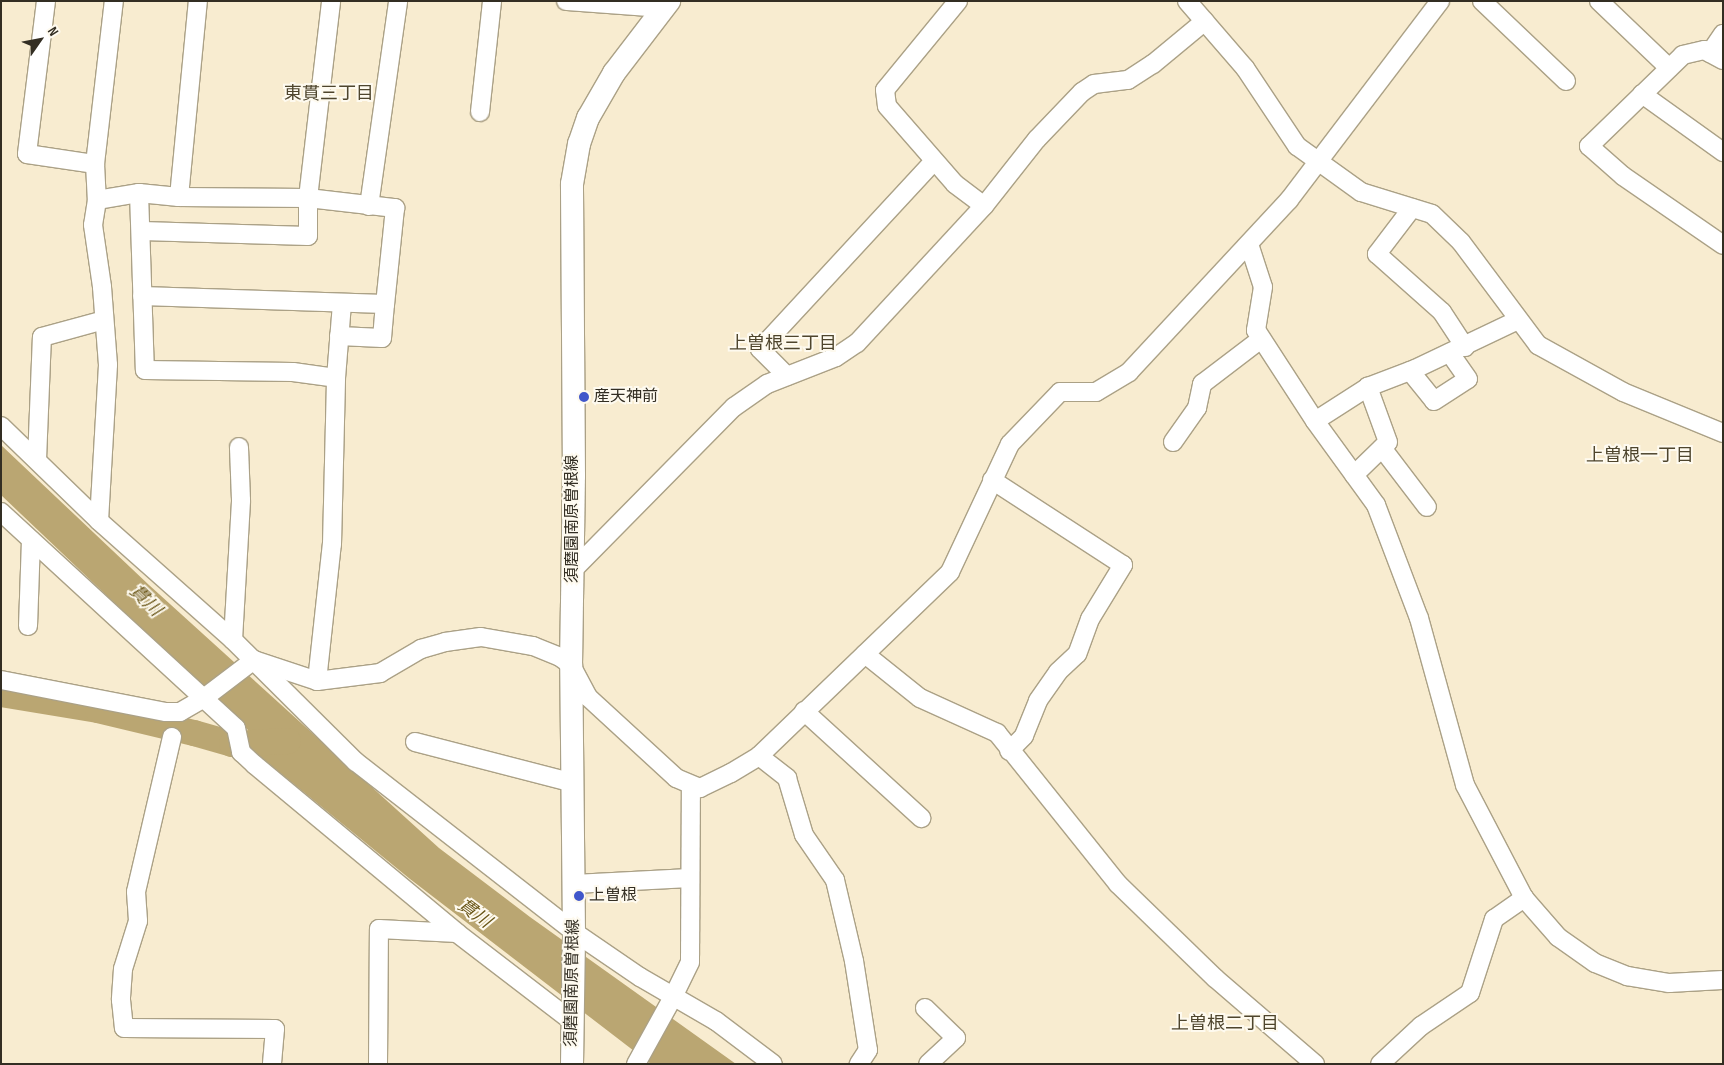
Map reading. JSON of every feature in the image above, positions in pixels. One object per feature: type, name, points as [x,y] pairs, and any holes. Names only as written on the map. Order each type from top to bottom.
[{"type":"main road","name":"須磨園南原曽根線","points":[[572,1064],[574,884],[571,665],[573,570],[572,184],[578,144],[588,118],[614,73],[666,5]]},
{"type":"street","points":[[46,1],[27,154],[96,164]]},
{"type":"street","points":[[99,521],[108,365],[93,225],[98,200],[96,164],[114,1]]},
{"type":"street","points":[[178,197],[198,1]]},
{"type":"street","points":[[142,231],[308,236],[308,198],[330,1]]},
{"type":"street","points":[[369,206],[398,1]]},
{"type":"street","points":[[480,112],[492,1]]},
{"type":"street","points":[[566,1],[666,5]]},
{"type":"street","points":[[958,1],[885,90],[887,106],[955,184],[984,206]]},
{"type":"street","points":[[1187,1],[1245,68],[1297,146],[1361,192],[1432,214],[1461,242],[1538,345],[1623,392],[1723,433]]},
{"type":"street","points":[[252,661],[317,681],[380,672],[421,649],[445,642],[481,637],[533,646],[560,657],[571,665],[588,697],[676,778],[691,786],[700,788],[758,756],[950,572],[1010,444],[1060,392],[1096,392],[1129,372],[1289,200],[1440,1]]},
{"type":"street","points":[[1482,1],[1566,81]]},
{"type":"street","points":[[1599,1],[1669,68]]},
{"type":"street","points":[[573,570],[734,407],[767,384],[836,357],[857,343],[984,206],[1036,139],[1082,92],[1094,84],[1128,80],[1153,64],[1205,22]]},
{"type":"street","points":[[1723,34],[1716,56],[1704,50],[1683,55],[1589,146],[1623,176],[1723,245]]},
{"type":"street","points":[[1642,94],[1723,152]]},
{"type":"street","points":[[787,376],[760,349],[934,161]]},
{"type":"street","points":[[98,200],[139,193],[178,197],[308,198],[395,208],[382,338],[339,336]]},
{"type":"street","points":[[139,193],[142,231],[145,370],[293,372],[336,378]]},
{"type":"street","points":[[1410,371],[1434,401],[1468,378],[1442,312],[1377,254],[1412,208]]},
{"type":"street","points":[[1249,244],[1264,287],[1256,330],[1315,421],[1376,505],[1419,618],[1465,785],[1524,898],[1558,937],[1603,966],[1627,976],[1668,983],[1723,980]]},
{"type":"street","points":[[142,296],[385,304]]},
{"type":"street","points":[[317,681],[332,544],[336,378],[342,304]]},
{"type":"street","points":[[37,460],[42,337],[104,320]]},
{"type":"street","points":[[1315,421],[1368,387],[1410,371],[1518,320]]},
{"type":"street","points":[[1172,442],[1197,408],[1202,384],[1261,339]]},
{"type":"street","points":[[1354,475],[1388,442],[1368,387]]},
{"type":"street","points":[[1,426],[99,521],[232,640],[356,762],[574,934],[640,977],[671,1001],[716,1021],[773,1064]]},
{"type":"street","points":[[232,640],[242,500],[239,447]]},
{"type":"street","points":[[1382,448],[1427,507]]},
{"type":"street","points":[[992,480],[1123,565],[1090,619],[1077,654],[1058,672],[1043,694],[1024,736],[1009,751]]},
{"type":"street","points":[[1,512],[206,696],[236,728],[241,752],[255,765],[457,933],[573,1017]]},
{"type":"street","points":[[28,626],[31,540]]},
{"type":"street","points":[[865,654],[920,698],[997,733],[1009,751],[1118,884],[1215,978],[1315,1064]]},
{"type":"street","points":[[1,680],[166,712],[180,712],[206,696],[252,661]]},
{"type":"street","points":[[804,712],[921,818]]},
{"type":"street","points":[[172,737],[136,892],[138,921],[123,970],[121,1000],[124,1028],[275,1029],[272,1064]]},
{"type":"street","points":[[415,742],[573,783]]},
{"type":"street","points":[[758,756],[788,778],[804,835],[836,880],[854,961],[868,1050],[859,1064]]},
{"type":"street","points":[[637,1061],[671,1001],[690,962],[691,786]]},
{"type":"street","points":[[574,884],[690,878]]},
{"type":"street","points":[[1380,1064],[1421,1026],[1470,993],[1494,919],[1524,898]]},
{"type":"street","points":[[378,1064],[379,929],[457,933]]},
{"type":"street","points":[[925,1008],[956,1038],[928,1064]]},
{"type":"water","points":[[1,445],[149,585],[439,848],[530,917],[736,1064],[651,1064],[410,879],[257,754],[248,730],[1,495]]},
{"type":"waterway","name":"貫川","points":[[1,694],[98,710],[232,744],[288,741]]},
{"type":"place","name":"産天神前","points":[[584,397]]},
{"type":"place","name":"上曽根","points":[[579,896]]},
{"type":"district","name":"東貫三丁目","points":[[329,94]]},
{"type":"district","name":"上曽根三丁目","points":[[783,344]]},
{"type":"district","name":"上曽根一丁目","points":[[1640,456]]},
{"type":"district","name":"上曽根二丁目","points":[[1225,1024]]}]
